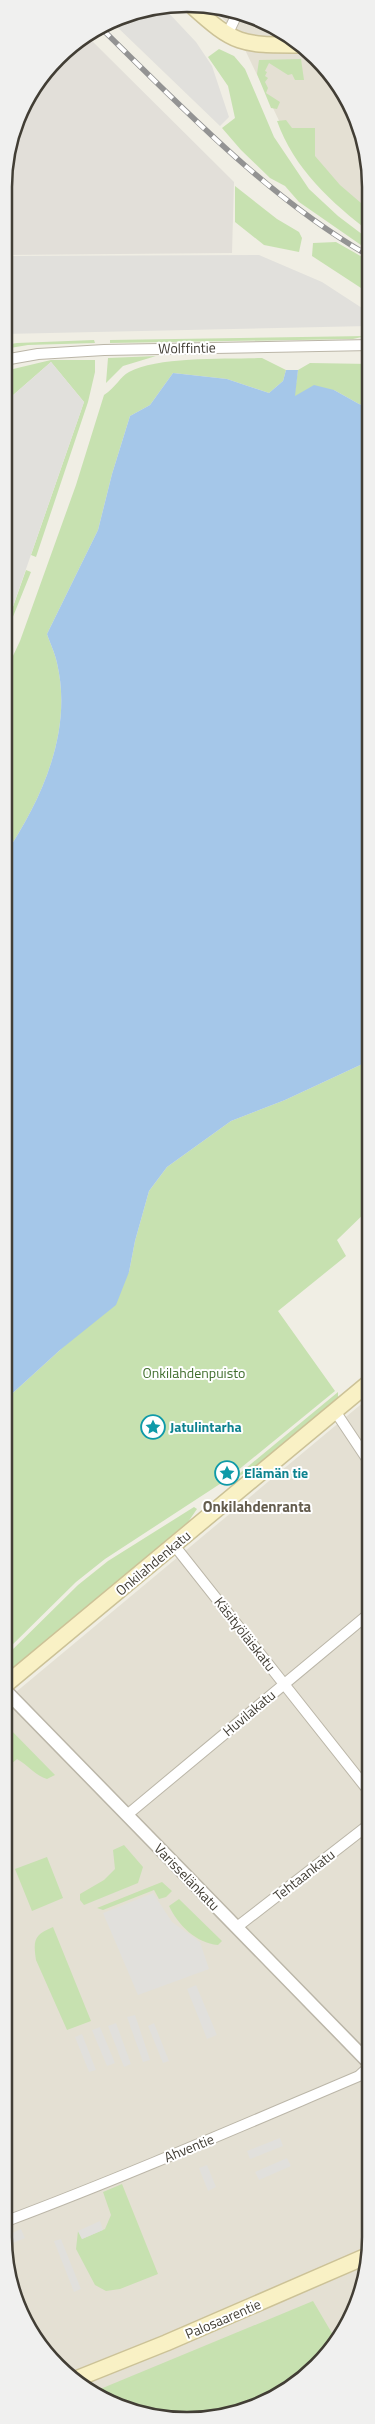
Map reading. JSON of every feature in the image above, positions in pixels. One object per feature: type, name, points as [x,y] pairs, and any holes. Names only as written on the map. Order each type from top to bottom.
[{"type":"main road","points":[[201,13],[227,35],[246,44],[288,45]]},
{"type":"main road","name":"Onkilahdenkatu","points":[[12,1681],[362,1388]]},
{"type":"main road","name":"Palosaarentie","points":[[83,2376],[166,2343],[361,2258]]},
{"type":"street","points":[[227,35],[235,19]]},
{"type":"street","name":"Wolffintie","points":[[13,358],[38,354],[104,350],[362,345]]},
{"type":"street","points":[[335,1411],[362,1452]]},
{"type":"street","name":"Käsityöläiskatu","points":[[174,1545],[362,1783]]},
{"type":"street","name":"Huvilakatu","points":[[127,1815],[362,1619]]},
{"type":"street","name":"Varisselänkatu","points":[[12,1697],[362,2056]]},
{"type":"street","name":"Tehtaankatu","points":[[237,1927],[362,1830]]},
{"type":"street","name":"Ahventie","points":[[12,2219],[94,2188],[362,2073]]},
{"type":"shaded area","points":[[169,14],[196,42],[212,66],[229,117],[220,126],[118,28],[153,16]]},
{"type":"shaded area","points":[[220,16],[233,18],[265,31],[294,49],[326,81],[339,100],[357,142],[362,176],[362,218],[295,154],[236,31]]},
{"type":"shaded area","points":[[92,41],[234,182],[232,253],[13,255],[13,176],[18,142],[36,100],[49,81],[72,56],[90,42]]},
{"type":"shaded area","points":[[259,255],[322,282],[362,308],[362,326],[13,334],[13,256]]},
{"type":"shaded area","points":[[51,362],[84,402],[13,607],[13,395]]},
{"type":"shaded area","points":[[362,1404],[361,2259],[357,2282],[344,2314],[319,2352],[285,2382],[265,2393],[233,2406],[199,2411],[165,2410],[131,2402],[90,2382],[64,2360],[42,2334],[26,2303],[18,2282],[12,2236],[12,1695]]},
{"type":"shaded area","points":[[153,1893],[172,1922],[200,1942],[209,1969],[138,1995],[103,1913]]},
{"type":"shaded area","points":[[196,1985],[217,2035],[207,2039],[187,1989]]},
{"type":"shaded area","points":[[135,2015],[150,2060],[143,2062],[127,2017]]},
{"type":"shaded area","points":[[116,2023],[131,2064],[124,2067],[108,2026]]},
{"type":"shaded area","points":[[154,2023],[169,2061],[163,2063],[148,2026]]},
{"type":"shaded area","points":[[100,2027],[115,2063],[107,2066],[92,2030]]},
{"type":"shaded area","points":[[82,2034],[96,2070],[89,2072],[75,2037]]},
{"type":"shaded area","points":[[280,2138],[283,2146],[250,2159],[247,2151]]},
{"type":"shaded area","points":[[287,2158],[291,2166],[259,2180],[255,2172]]},
{"type":"shaded area","points":[[207,2165],[216,2187],[208,2191],[199,2168]]},
{"type":"shaded area","points":[[100,2221],[103,2230],[82,2239],[78,2231]]},
{"type":"shaded area","points":[[21,2229],[25,2238],[13,2243],[12,2233]]},
{"type":"shaded area","points":[[61,2239],[81,2289],[74,2292],[54,2241]]},
{"type":"green space","points":[[219,49],[234,56],[245,69],[274,137],[309,189],[338,216],[362,234],[362,246],[299,202],[285,186],[270,178],[241,150],[222,128],[235,118],[228,86],[208,57]]},
{"type":"green space","points":[[301,59],[304,80],[295,80],[292,74],[288,75],[269,63],[265,71],[267,72],[265,76],[268,78],[265,82],[268,88],[266,93],[280,102],[277,109],[271,108],[257,74],[259,60]]},
{"type":"green space","points":[[286,120],[292,128],[315,128],[315,156],[340,185],[362,204],[362,226],[342,210],[304,170],[293,155],[277,121]]},
{"type":"green space","points":[[235,186],[277,219],[299,232],[302,238],[299,252],[264,245],[235,222]]},
{"type":"green space","points":[[336,242],[362,257],[362,296],[361,288],[312,256],[313,243]]},
{"type":"green space","points":[[362,336],[353,339],[110,343],[110,340]]},
{"type":"green space","points":[[94,340],[95,343],[28,345],[13,348],[13,344]]},
{"type":"green space","points":[[156,356],[123,366],[106,383],[108,358]]},
{"type":"green space","points":[[262,358],[286,370],[283,381],[269,393],[227,379],[173,373],[150,405],[130,416],[112,474],[98,530],[47,634],[56,659],[61,689],[61,714],[57,739],[51,764],[42,788],[31,812],[13,842],[13,656],[76,485],[104,395],[129,372],[141,367],[157,363],[194,359]]},
{"type":"green space","points":[[51,360],[95,360],[95,372],[88,402],[36,557],[31,555],[84,402],[51,362],[13,395],[13,369]]},
{"type":"green space","points":[[310,363],[362,364],[362,405],[334,390],[294,397],[298,370]]},
{"type":"green space","points":[[26,570],[31,572],[13,617],[13,607]]},
{"type":"green space","name":"Onkilahdenpuisto","points":[[362,1064],[362,1216],[337,1240],[346,1256],[278,1311],[335,1391],[226,1480],[105,1559],[76,1582],[12,1645],[12,1393],[60,1350],[129,1272],[135,1241],[149,1191],[167,1167],[231,1121],[285,1100]]},
{"type":"green space","points":[[338,1392],[338,1399],[264,1461],[228,1483]]},
{"type":"green space","points":[[194,1507],[197,1509],[188,1522],[12,1669],[12,1650],[78,1585],[108,1561]]},
{"type":"green space","points":[[12,1731],[55,1775],[47,1779],[43,1778],[17,1759],[12,1763]]},
{"type":"green space","points":[[124,1845],[143,1867],[138,1883],[84,1905],[80,1900],[80,1894],[104,1880],[115,1869],[113,1850]]},
{"type":"green space","points":[[47,1857],[63,1898],[32,1911],[15,1869]]},
{"type":"green space","points":[[162,1882],[172,1891],[166,1897],[159,1899],[154,1890],[103,1910],[97,1908]]},
{"type":"green space","points":[[179,1899],[222,1941],[218,1945],[210,1944],[195,1937],[177,1920],[169,1906]]},
{"type":"green space","points":[[53,1927],[91,2021],[67,2030],[36,1960],[36,1939]]},
{"type":"green space","points":[[122,2184],[158,2274],[120,2289],[106,2291],[95,2285],[76,2249],[78,2231],[82,2239],[105,2229],[111,2215],[103,2192]]},
{"type":"green space","points":[[313,2301],[332,2334],[319,2352],[285,2382],[265,2393],[233,2406],[199,2411],[165,2410],[142,2406],[102,2388]]},
{"type":"water","points":[[286,370],[298,370],[295,396],[314,385],[334,390],[362,405],[362,1064],[285,1100],[231,1121],[167,1167],[149,1191],[135,1241],[129,1272],[116,1305],[60,1350],[12,1393],[13,842],[31,812],[42,788],[51,764],[57,739],[61,714],[61,689],[56,659],[47,634],[98,530],[112,474],[130,416],[150,405],[173,373],[227,379],[269,393],[283,381]]},
{"type":"railway","points":[[106,33],[229,152],[297,208],[333,234],[362,252]]},
{"type":"place","name":"Jatulintarha","points":[[153,1427]]},
{"type":"place","name":"Elämän tie","points":[[227,1473]]},
{"type":"district","name":"Onkilahdenranta","points":[[257,1507]]}]
